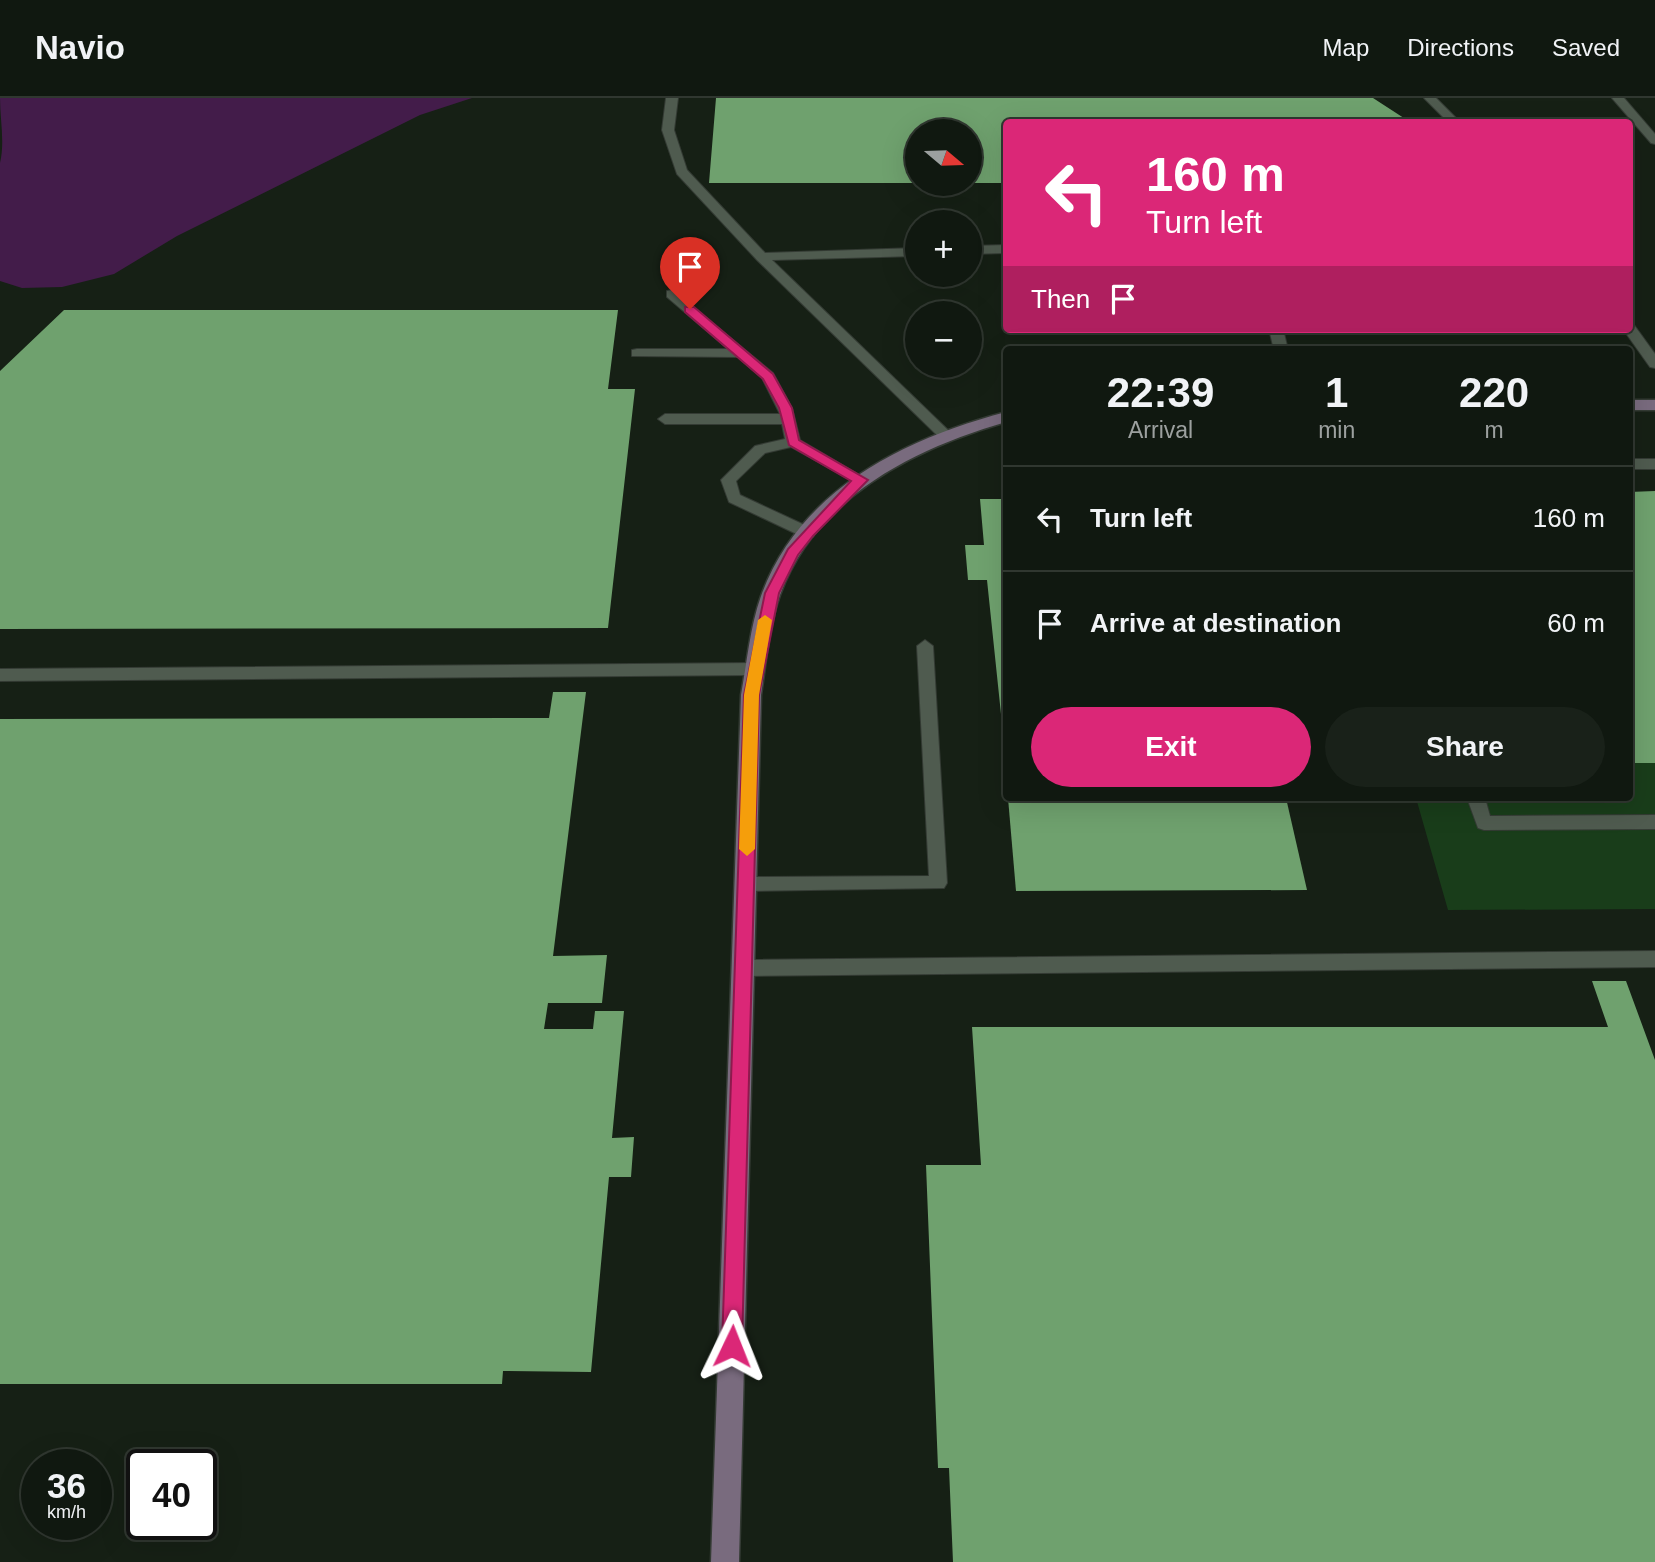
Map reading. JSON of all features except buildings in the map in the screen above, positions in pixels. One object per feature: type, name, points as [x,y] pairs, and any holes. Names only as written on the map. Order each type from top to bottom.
[{"type":"street","points":[[1633,405],[1655,405]]},
{"type":"street","points":[[726,1562],[751,695],[772,593],[793,552],[849,489],[884,465],[946,436],[1003,418]]},
{"type":"lane","points":[[673,98],[668,130],[681,171],[761,257],[946,436]]},
{"type":"lane","points":[[1430,98],[1451,119]]},
{"type":"lane","points":[[1618,98],[1655,141]]},
{"type":"lane","points":[[982,249],[1003,248]]},
{"type":"lane","points":[[761,257],[905,252]]},
{"type":"lane","points":[[672,294],[768,376],[788,419],[793,442]]},
{"type":"lane","points":[[1633,333],[1655,364]]},
{"type":"lane","points":[[637,353],[741,353]]},
{"type":"lane","points":[[665,419],[788,419]]},
{"type":"lane","points":[[808,533],[734,498],[728,480],[760,449],[793,442],[861,480]]},
{"type":"lane","points":[[1633,464],[1655,464]]},
{"type":"lane","points":[[746,884],[938,883],[925,646]]},
{"type":"lane","points":[[0,675],[756,669]]},
{"type":"lane","points":[[1477,801],[1484,823],[1655,822]]},
{"type":"lane","points":[[743,968],[1655,959]]},
{"type":"green space","points":[[1633,763],[1655,763],[1655,909],[1448,910],[1417,801],[1633,801]]},
{"type":"shaded area","points":[[0,98],[472,98],[420,115],[177,236],[114,274],[62,287],[22,288],[0,281]]},
{"type":"slow traffic","points":[[747,849],[751,695],[765,620]]},
{"type":"route","points":[[690,309],[768,376],[785,408],[793,442],[861,480],[820,518],[793,552],[772,593],[761,635],[751,695],[732,1346]]}]
